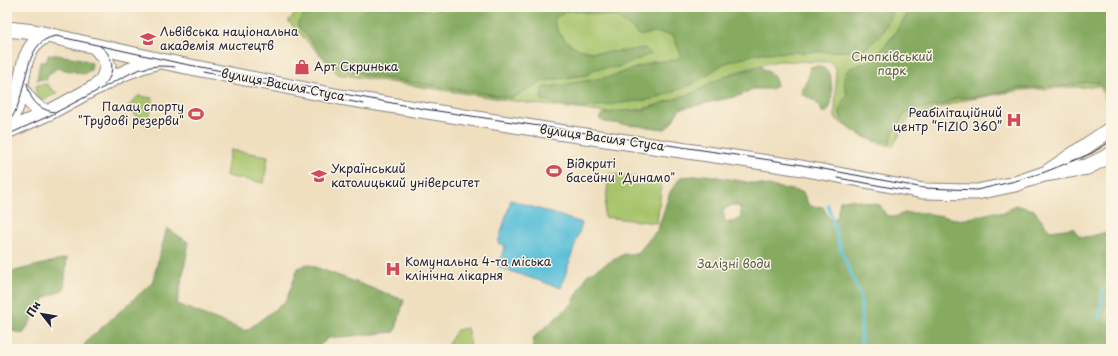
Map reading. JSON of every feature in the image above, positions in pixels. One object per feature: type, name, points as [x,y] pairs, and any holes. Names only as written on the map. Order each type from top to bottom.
[{"type":"main road","points":[[7,29],[34,32],[45,36],[94,46],[105,58],[108,66],[103,80],[96,87]]},
{"type":"main road","points":[[7,124],[16,108],[26,57],[38,39],[45,36]]},
{"type":"main road","name":"вулиця Василя Стуса","points":[[94,46],[161,61],[423,112],[796,167],[923,191],[977,192],[1015,184],[1044,174],[1087,167],[1111,155]]},
{"type":"main road","points":[[7,131],[48,113],[117,75],[138,66],[161,61]]},
{"type":"main road","points":[[21,86],[27,98],[42,111],[48,113]]},
{"type":"main road","name":"вулиця Василя Стуса","points":[[1044,174],[1111,129]]},
{"type":"green space","name":"Снопківський парк","points":[[302,7],[1111,7],[1111,103],[1108,105],[1100,86],[1022,90],[961,101],[909,118],[893,146],[876,142],[862,136],[835,118],[836,69],[829,62],[778,61],[734,72],[695,92],[661,105],[617,114],[527,103],[338,74],[288,21]]},
{"type":"green space","points":[[308,7],[416,7],[417,9],[431,11],[457,7],[896,7],[881,35],[862,51],[759,53],[723,64],[693,84],[653,99],[583,108],[555,104],[541,99],[543,88],[609,77],[653,62],[676,60],[681,55],[673,35],[652,32],[641,36],[617,17],[569,10],[555,18],[555,25],[561,35],[569,43],[578,48],[589,51],[612,52],[645,48],[651,54],[618,67],[595,69],[587,75],[543,81],[512,98],[371,76],[331,65],[298,26],[298,22],[307,12]]},
{"type":"green space","points":[[910,7],[1111,7],[1111,96],[1099,83],[1088,82],[1072,85],[1021,88],[977,97],[956,98],[943,105],[913,110],[906,113],[894,131],[890,142],[876,140],[859,134],[846,124],[840,112],[842,103],[847,94],[844,82],[846,73],[850,68],[871,60],[876,56],[899,28]]},
{"type":"green space","points":[[49,54],[78,58],[92,63],[91,70],[84,74],[57,68],[48,75],[46,81],[44,79],[37,80],[40,62],[46,62]]},
{"type":"green space","points":[[817,66],[824,68],[830,74],[831,79],[831,103],[827,112],[823,113],[816,102],[802,94],[801,89],[808,79],[810,67]]},
{"type":"green space","points":[[760,67],[771,74],[777,85],[771,89],[752,89],[742,95],[680,109],[670,125],[665,129],[604,122],[599,119],[601,115],[618,111],[642,110],[701,90],[710,83],[732,74]]},
{"type":"green space","points":[[48,84],[50,88],[57,93],[40,102],[36,94],[36,85]]},
{"type":"green space","points":[[138,96],[153,98],[147,127],[127,108]]},
{"type":"green space","points":[[230,150],[268,156],[264,183],[226,176]]},
{"type":"green space","points":[[609,174],[662,181],[657,223],[604,217]]},
{"type":"green space","name":"Залізні води","points":[[706,175],[803,192],[809,206],[823,207],[830,220],[837,217],[840,201],[849,199],[880,205],[886,215],[894,217],[905,213],[926,213],[961,220],[995,212],[1004,213],[1015,205],[1034,210],[1050,231],[1073,228],[1079,236],[1083,237],[1111,232],[1111,349],[532,349],[534,337],[572,304],[588,274],[624,254],[637,254],[658,229],[670,192],[681,177]],"holes":[[[732,205],[740,207],[741,217],[734,222],[725,222],[723,210]]]},
{"type":"green space","points":[[167,228],[189,243],[177,304],[246,331],[286,301],[298,268],[307,264],[404,300],[395,332],[329,338],[315,349],[81,349],[89,339],[152,283]]},
{"type":"green space","points":[[67,258],[64,289],[45,298],[23,334],[7,329],[7,273]]},
{"type":"green space","points":[[467,328],[470,340],[469,349],[445,349],[457,330]]},
{"type":"water","points":[[511,200],[582,223],[561,288],[498,267],[505,245],[498,243]]},
{"type":"waterway","points":[[828,205],[841,250],[861,297],[861,349]]},
{"type":"waterway","points":[[1099,320],[1103,290]]},
{"type":"tram line","points":[[7,124],[20,100],[27,72],[36,48],[44,40],[56,36],[179,63],[424,109],[797,164],[924,188],[977,190],[1015,181],[1045,172],[1092,153],[1111,141]]},
{"type":"tram line","points":[[100,46],[108,54],[112,64],[112,70],[104,85]]},
{"type":"tram line","points":[[7,135],[49,116],[133,72],[154,66],[175,67]]},
{"type":"tram line","points":[[203,72],[364,104]]},
{"type":"tram line","points":[[27,83],[30,94],[36,103],[40,107],[56,112]]},
{"type":"tram line","points":[[838,178],[909,191]]},
{"type":"place","name":"Львівська національна академія мистецтв","points":[[148,39]]},
{"type":"place","name":"Арт Скринька","points":[[302,67]]},
{"type":"place","name":"Палац спорту \"Трудові резерви\"","points":[[196,114]]},
{"type":"place","name":"Реабілітаційний центр “FIZIO 360”","points":[[1014,120]]},
{"type":"place","name":"Відкриті басейни \"Динамо\"","points":[[554,171]]},
{"type":"place","name":"Український католицький університет","points":[[319,176]]},
{"type":"place","name":"Комунальна 4-та міська клінічна лікарня","points":[[393,269]]}]
